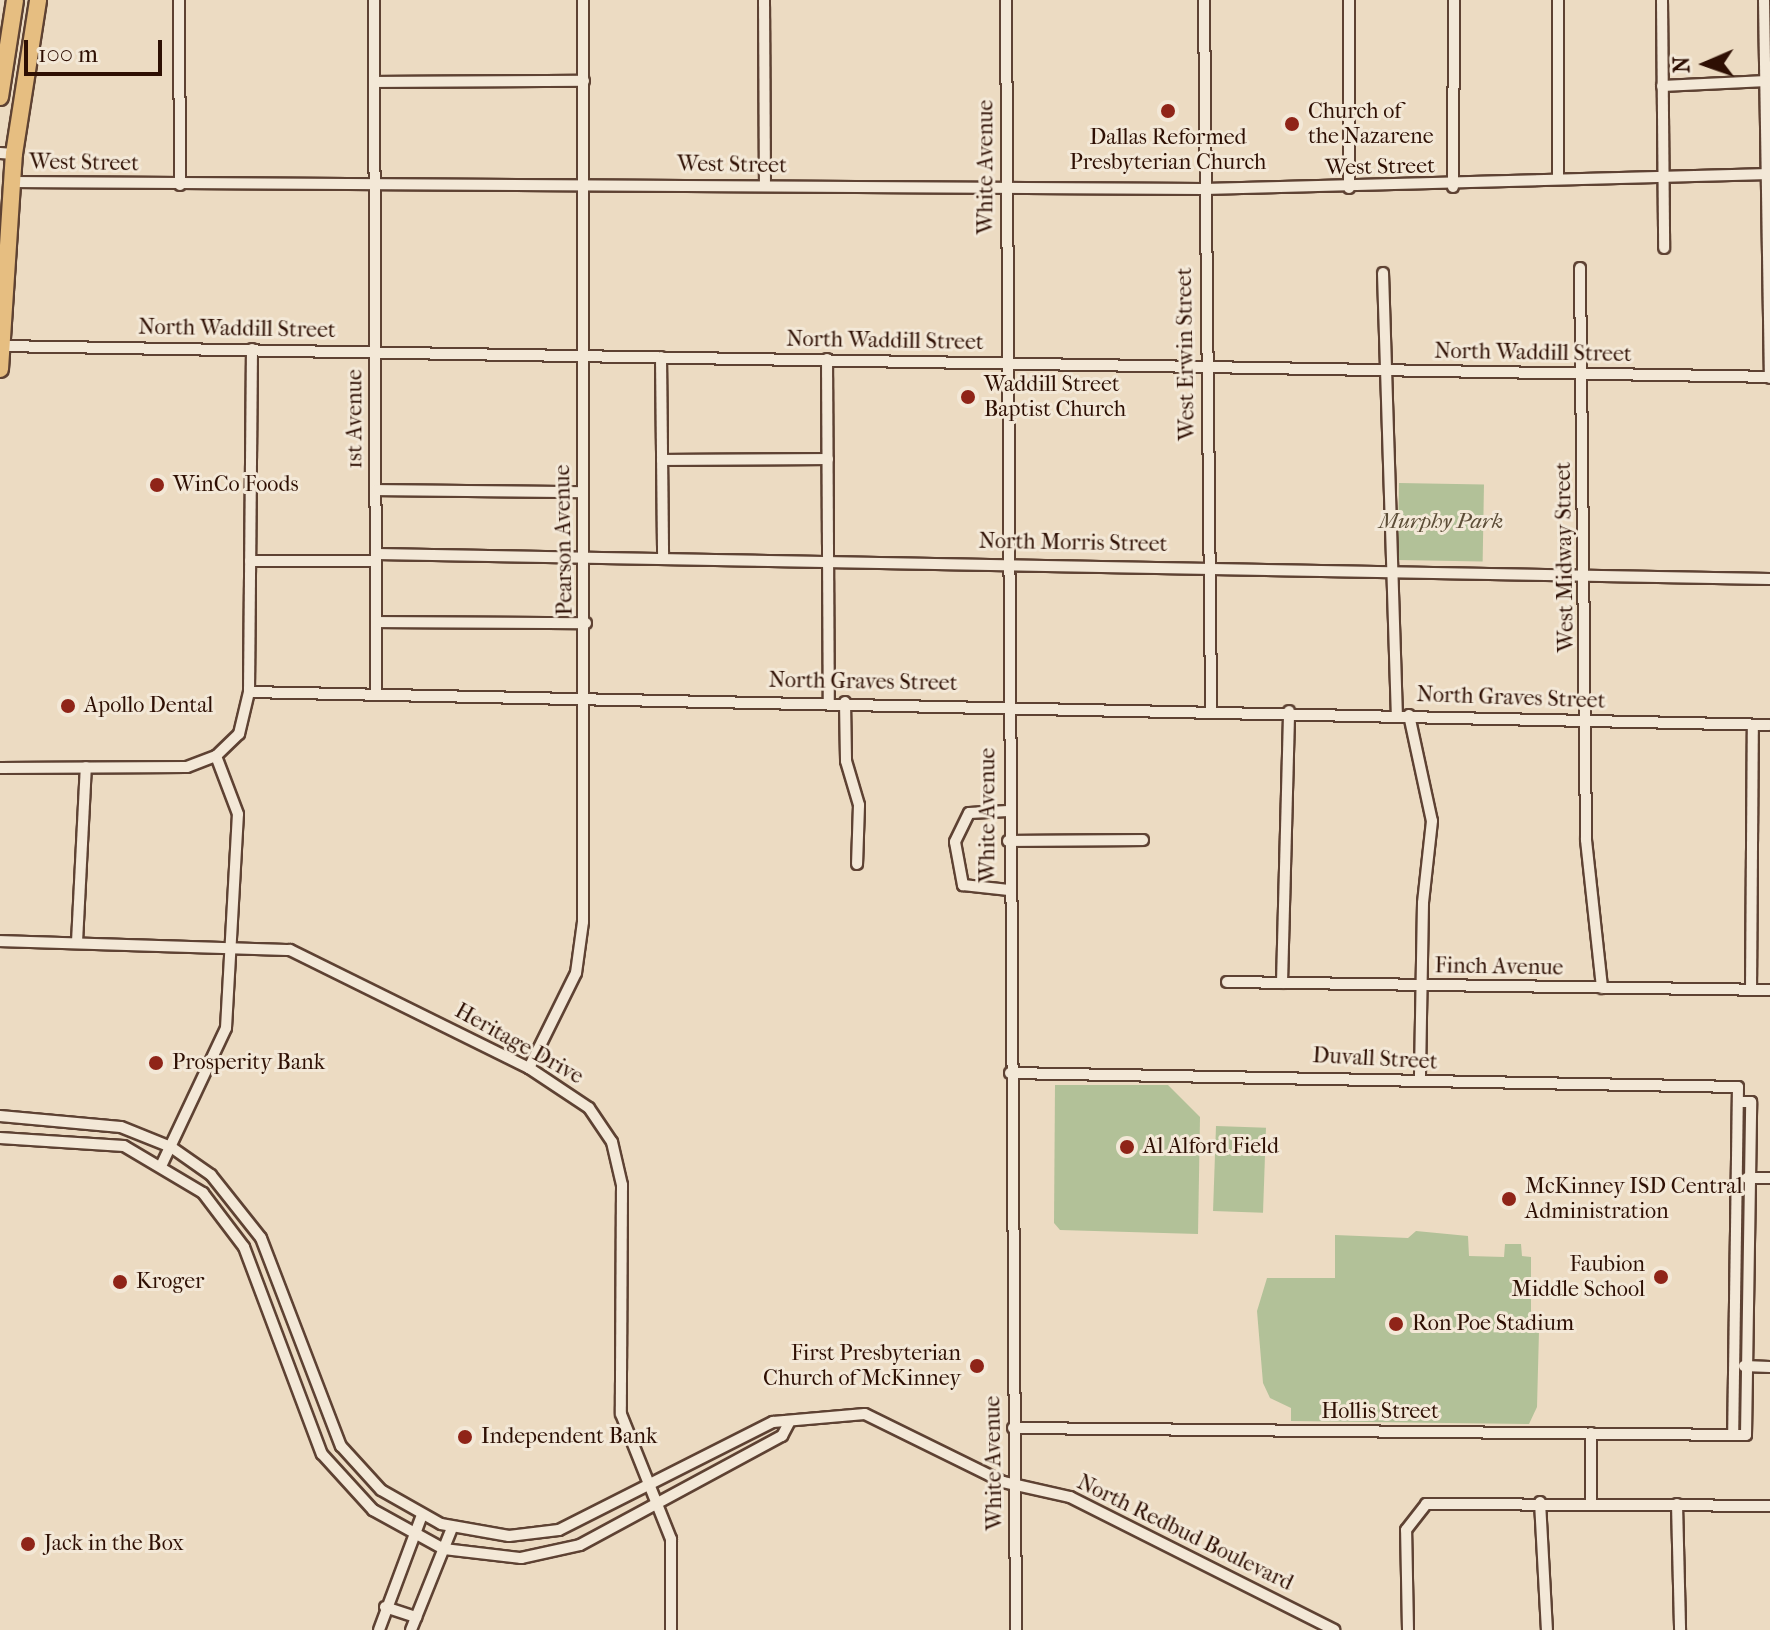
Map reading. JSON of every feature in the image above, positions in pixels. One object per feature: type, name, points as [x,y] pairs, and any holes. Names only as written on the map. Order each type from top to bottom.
[{"type":"highway","points":[[0,97],[15,0]]},
{"type":"highway","points":[[0,369],[11,182],[7,154],[38,0]]},
{"type":"street","points":[[179,0],[180,185]]},
{"type":"street","name":"1st Avenue","points":[[374,0],[376,694]]},
{"type":"street","name":"Pearson Avenue","points":[[529,1068],[580,959],[586,623],[582,492],[583,0]]},
{"type":"street","points":[[764,0],[765,185]]},
{"type":"street","name":"White Avenue","points":[[1006,0],[1008,841],[1016,1630]]},
{"type":"street","name":"West Erwin Street","points":[[1204,0],[1211,708]]},
{"type":"street","points":[[1349,0],[1349,188]]},
{"type":"street","name":"West Street","points":[[1453,187],[1454,0]]},
{"type":"street","points":[[1558,0],[1558,178]]},
{"type":"street","points":[[1662,0],[1664,248]]},
{"type":"street","points":[[1764,0],[1770,377]]},
{"type":"street","points":[[374,82],[584,81]]},
{"type":"street","points":[[1662,86],[1767,81]]},
{"type":"street","name":"West Street","points":[[11,182],[180,185],[584,182],[1204,189],[1453,187],[1558,178],[1767,175]]},
{"type":"street","name":"West Midway Street","points":[[1580,268],[1589,721],[1586,840],[1602,988]]},
{"type":"street","points":[[1383,273],[1397,715]]},
{"type":"street","name":"North Waddill Street","points":[[0,346],[1770,377]]},
{"type":"street","points":[[0,768],[166,769],[216,756],[239,734],[249,692],[252,349]]},
{"type":"street","points":[[661,357],[663,558]]},
{"type":"street","points":[[827,359],[829,702]]},
{"type":"street","points":[[662,460],[828,459]]},
{"type":"street","points":[[376,490],[582,492]]},
{"type":"street","name":"North Morris Street","points":[[250,561],[585,556],[1007,560],[1391,573],[1770,579]]},
{"type":"street","points":[[376,622],[586,623]]},
{"type":"street","name":"North Graves Street","points":[[249,692],[1211,708],[1770,725]]},
{"type":"street","points":[[845,702],[846,761],[859,805],[857,864]]},
{"type":"street","points":[[1282,983],[1289,711]]},
{"type":"street","points":[[1409,715],[1432,821],[1420,986],[1420,1080]]},
{"type":"street","points":[[1751,990],[1753,725]]},
{"type":"street","points":[[162,1164],[226,1028],[234,946],[238,801],[216,756]]},
{"type":"street","points":[[77,942],[86,767]]},
{"type":"street","points":[[1008,811],[969,813],[955,842],[963,885],[1009,890]]},
{"type":"street","points":[[1008,841],[1143,840]]},
{"type":"street","name":"Heritage Drive","points":[[0,941],[234,946],[313,959],[529,1068],[589,1108],[619,1164],[621,1414],[672,1545],[671,1630]]},
{"type":"street","name":"Finch Avenue","points":[[1227,982],[1770,990]]},
{"type":"street","name":"Duvall Street","points":[[1010,1073],[1738,1087],[1738,1102]]},
{"type":"street","points":[[1733,1435],[1738,1102],[1751,1102],[1748,1367]]},
{"type":"street","name":"North Redbud Boulevard","points":[[0,1116],[99,1122],[171,1147],[224,1188],[261,1238],[341,1446],[381,1490],[422,1515],[452,1528],[545,1533],[648,1489],[773,1422],[865,1414],[1014,1486],[1070,1497],[1334,1630]]},
{"type":"street","points":[[0,1138],[104,1141],[162,1164],[203,1193],[238,1236],[322,1454],[355,1495],[412,1535],[444,1549],[538,1556],[657,1507],[782,1436],[790,1421]]},
{"type":"street","points":[[1737,1178],[1770,1178]]},
{"type":"street","points":[[1735,1366],[1770,1367]]},
{"type":"street","name":"Hollis Street","points":[[1013,1428],[1746,1435],[1748,1367]]},
{"type":"street","points":[[1591,1433],[1591,1503]]},
{"type":"street","points":[[1408,1630],[1406,1530],[1412,1513],[1434,1501],[1770,1506]]},
{"type":"street","points":[[1540,1502],[1547,1630]]},
{"type":"street","points":[[1677,1504],[1680,1630]]},
{"type":"street","points":[[379,1630],[385,1607],[422,1515]]},
{"type":"street","points":[[411,1630],[452,1528]]},
{"type":"street","points":[[385,1607],[416,1617]]},
{"type":"green space","name":"Murphy Park","points":[[1399,483],[1484,484],[1483,561],[1398,560]]},
{"type":"green space","name":"Al Alford Field","points":[[1055,1085],[1168,1085],[1200,1117],[1198,1234],[1060,1230],[1054,1223]]},
{"type":"green space","points":[[1216,1126],[1266,1128],[1263,1213],[1213,1211]]},
{"type":"green space","name":"Ron Poe Stadium","points":[[1416,1231],[1468,1236],[1469,1256],[1504,1257],[1505,1244],[1521,1244],[1522,1256],[1531,1257],[1531,1316],[1539,1331],[1537,1407],[1529,1424],[1291,1421],[1291,1408],[1270,1398],[1263,1383],[1257,1311],[1267,1278],[1335,1278],[1335,1235],[1408,1238]]},
{"type":"place","name":"Dallas Reformed Presbyterian Church","points":[[1168,111]]},
{"type":"place","name":"Church of the Nazarene","points":[[1292,124]]},
{"type":"place","name":"Waddill Street Baptist Church","points":[[968,397]]},
{"type":"place","name":"WinCo Foods","points":[[157,485]]},
{"type":"place","name":"Apollo Dental","points":[[68,706]]},
{"type":"place","name":"Prosperity Bank","points":[[156,1063]]},
{"type":"place","name":"Al Alford Field","points":[[1127,1147]]},
{"type":"place","name":"McKinney ISD Central Administration","points":[[1509,1199]]},
{"type":"place","name":"Faubion Middle School","points":[[1661,1277]]},
{"type":"place","name":"Kroger","points":[[120,1282]]},
{"type":"place","name":"Ron Poe Stadium","points":[[1396,1324]]},
{"type":"place","name":"First Presbyterian Church of McKinney","points":[[977,1366]]},
{"type":"place","name":"Independent Bank","points":[[465,1437]]},
{"type":"place","name":"Jack in the Box","points":[[28,1544]]}]
